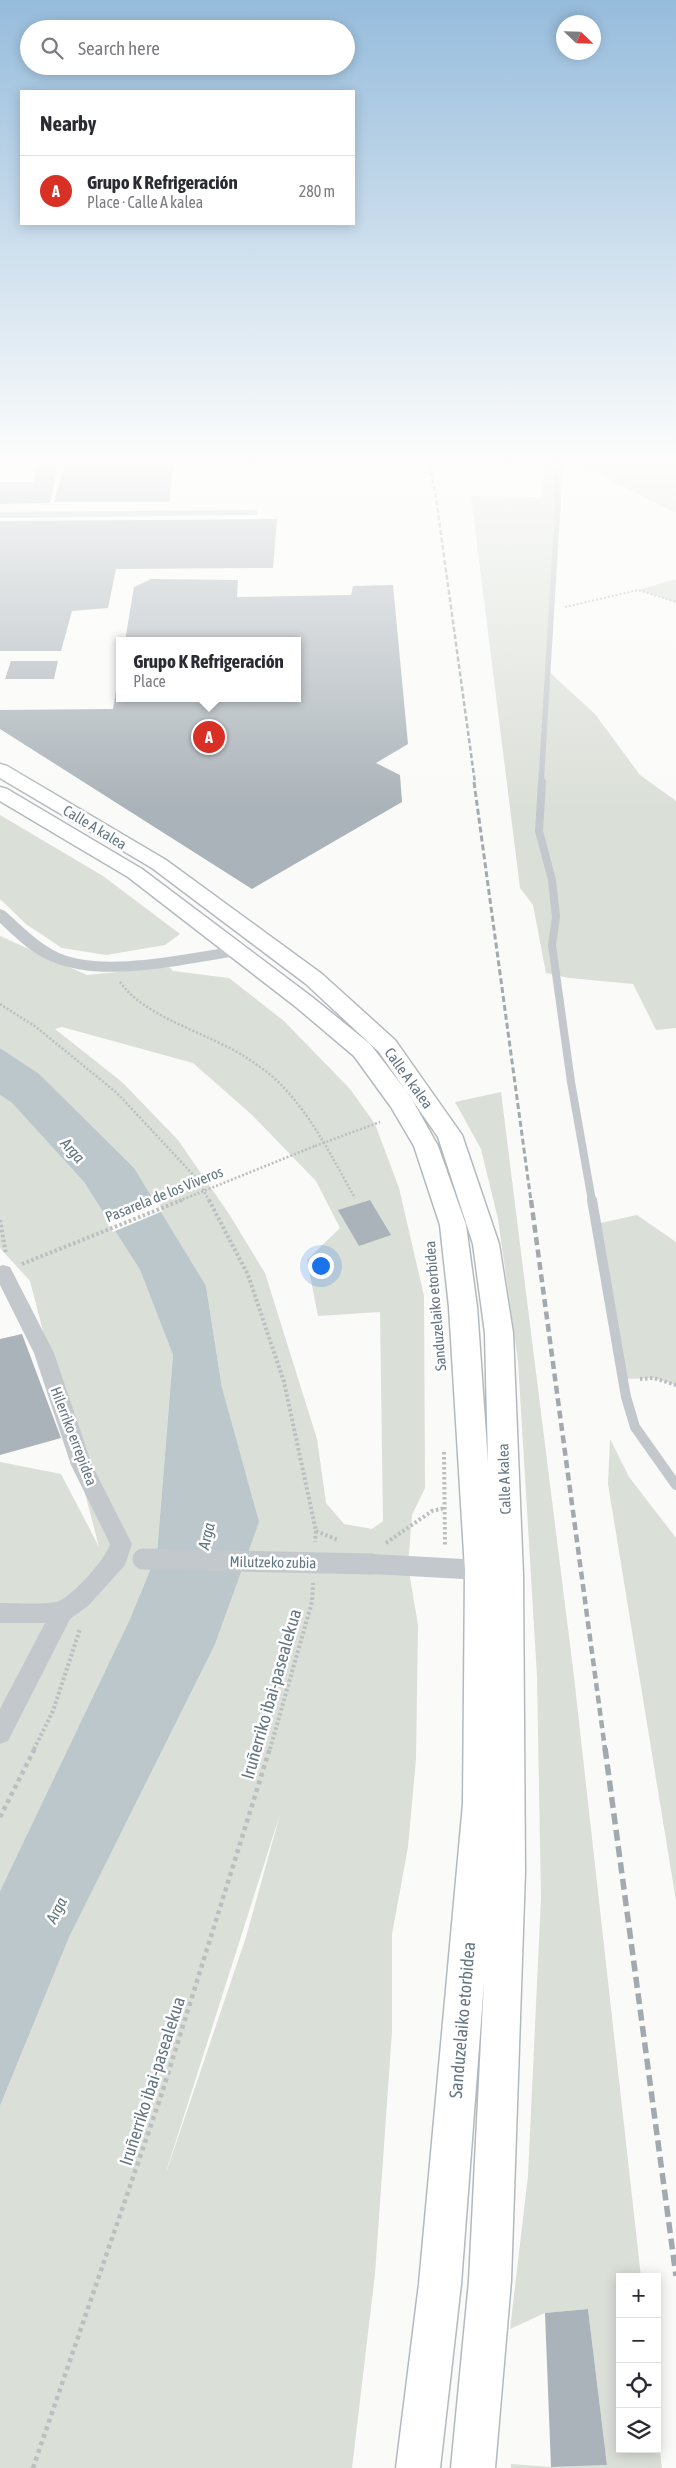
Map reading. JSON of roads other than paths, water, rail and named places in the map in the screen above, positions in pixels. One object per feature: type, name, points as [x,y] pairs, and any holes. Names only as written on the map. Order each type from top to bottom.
[{"type":"main road","name":"Calle A kalea","points":[[0,770],[159,864],[314,979],[387,1046],[450,1135],[486,1244],[499,1333],[479,1571]]},
{"type":"main road","name":"Calle A kalea","points":[[0,793],[135,873],[304,1002],[362,1050],[401,1102],[426,1146],[453,1224],[463,1307],[479,1571]]},
{"type":"main road","name":"Sanduzelaiko etorbidea","points":[[418,2468],[440,2284],[480,1804],[479,1571]]},
{"type":"main road","points":[[473,2468],[490,2281],[507,1872],[479,1571]]},
{"type":"street","points":[[0,914],[30,942],[55,957],[74,963],[113,967],[237,952]]},
{"type":"street","name":"Hilerriko errepidea","points":[[8,1269],[44,1353],[82,1465],[121,1544],[117,1558]]},
{"type":"street","name":"Milutzeko zubia","points":[[117,1558],[375,1554],[479,1571]]},
{"type":"street","points":[[0,1733],[62,1612],[81,1598],[117,1558]]},
{"type":"street","points":[[0,1613],[62,1612]]},
{"type":"street","points":[[430,2369],[432,2468]]},
{"type":"lane","points":[[552,579],[539,831],[552,880],[556,917],[552,945],[571,1082],[626,1397],[635,1427],[676,1485]]},
{"type":"water","name":"Arga","points":[[0,1048],[38,1073],[134,1168],[206,1286],[222,1388],[259,1522],[215,1644],[70,1935],[0,2106],[0,1891],[130,1619],[157,1553],[173,1355],[140,1270],[84,1182],[12,1103],[0,1095]]},
{"type":"railway","points":[[447,579],[475,783]]},
{"type":"railway","points":[[474,782],[531,1201]]},
{"type":"railway","points":[[531,1200],[605,1749]]},
{"type":"railway","points":[[605,1748],[676,2276]]},
{"type":"place","name":"Grupo K Refrigeración","points":[[209,737]]}]
